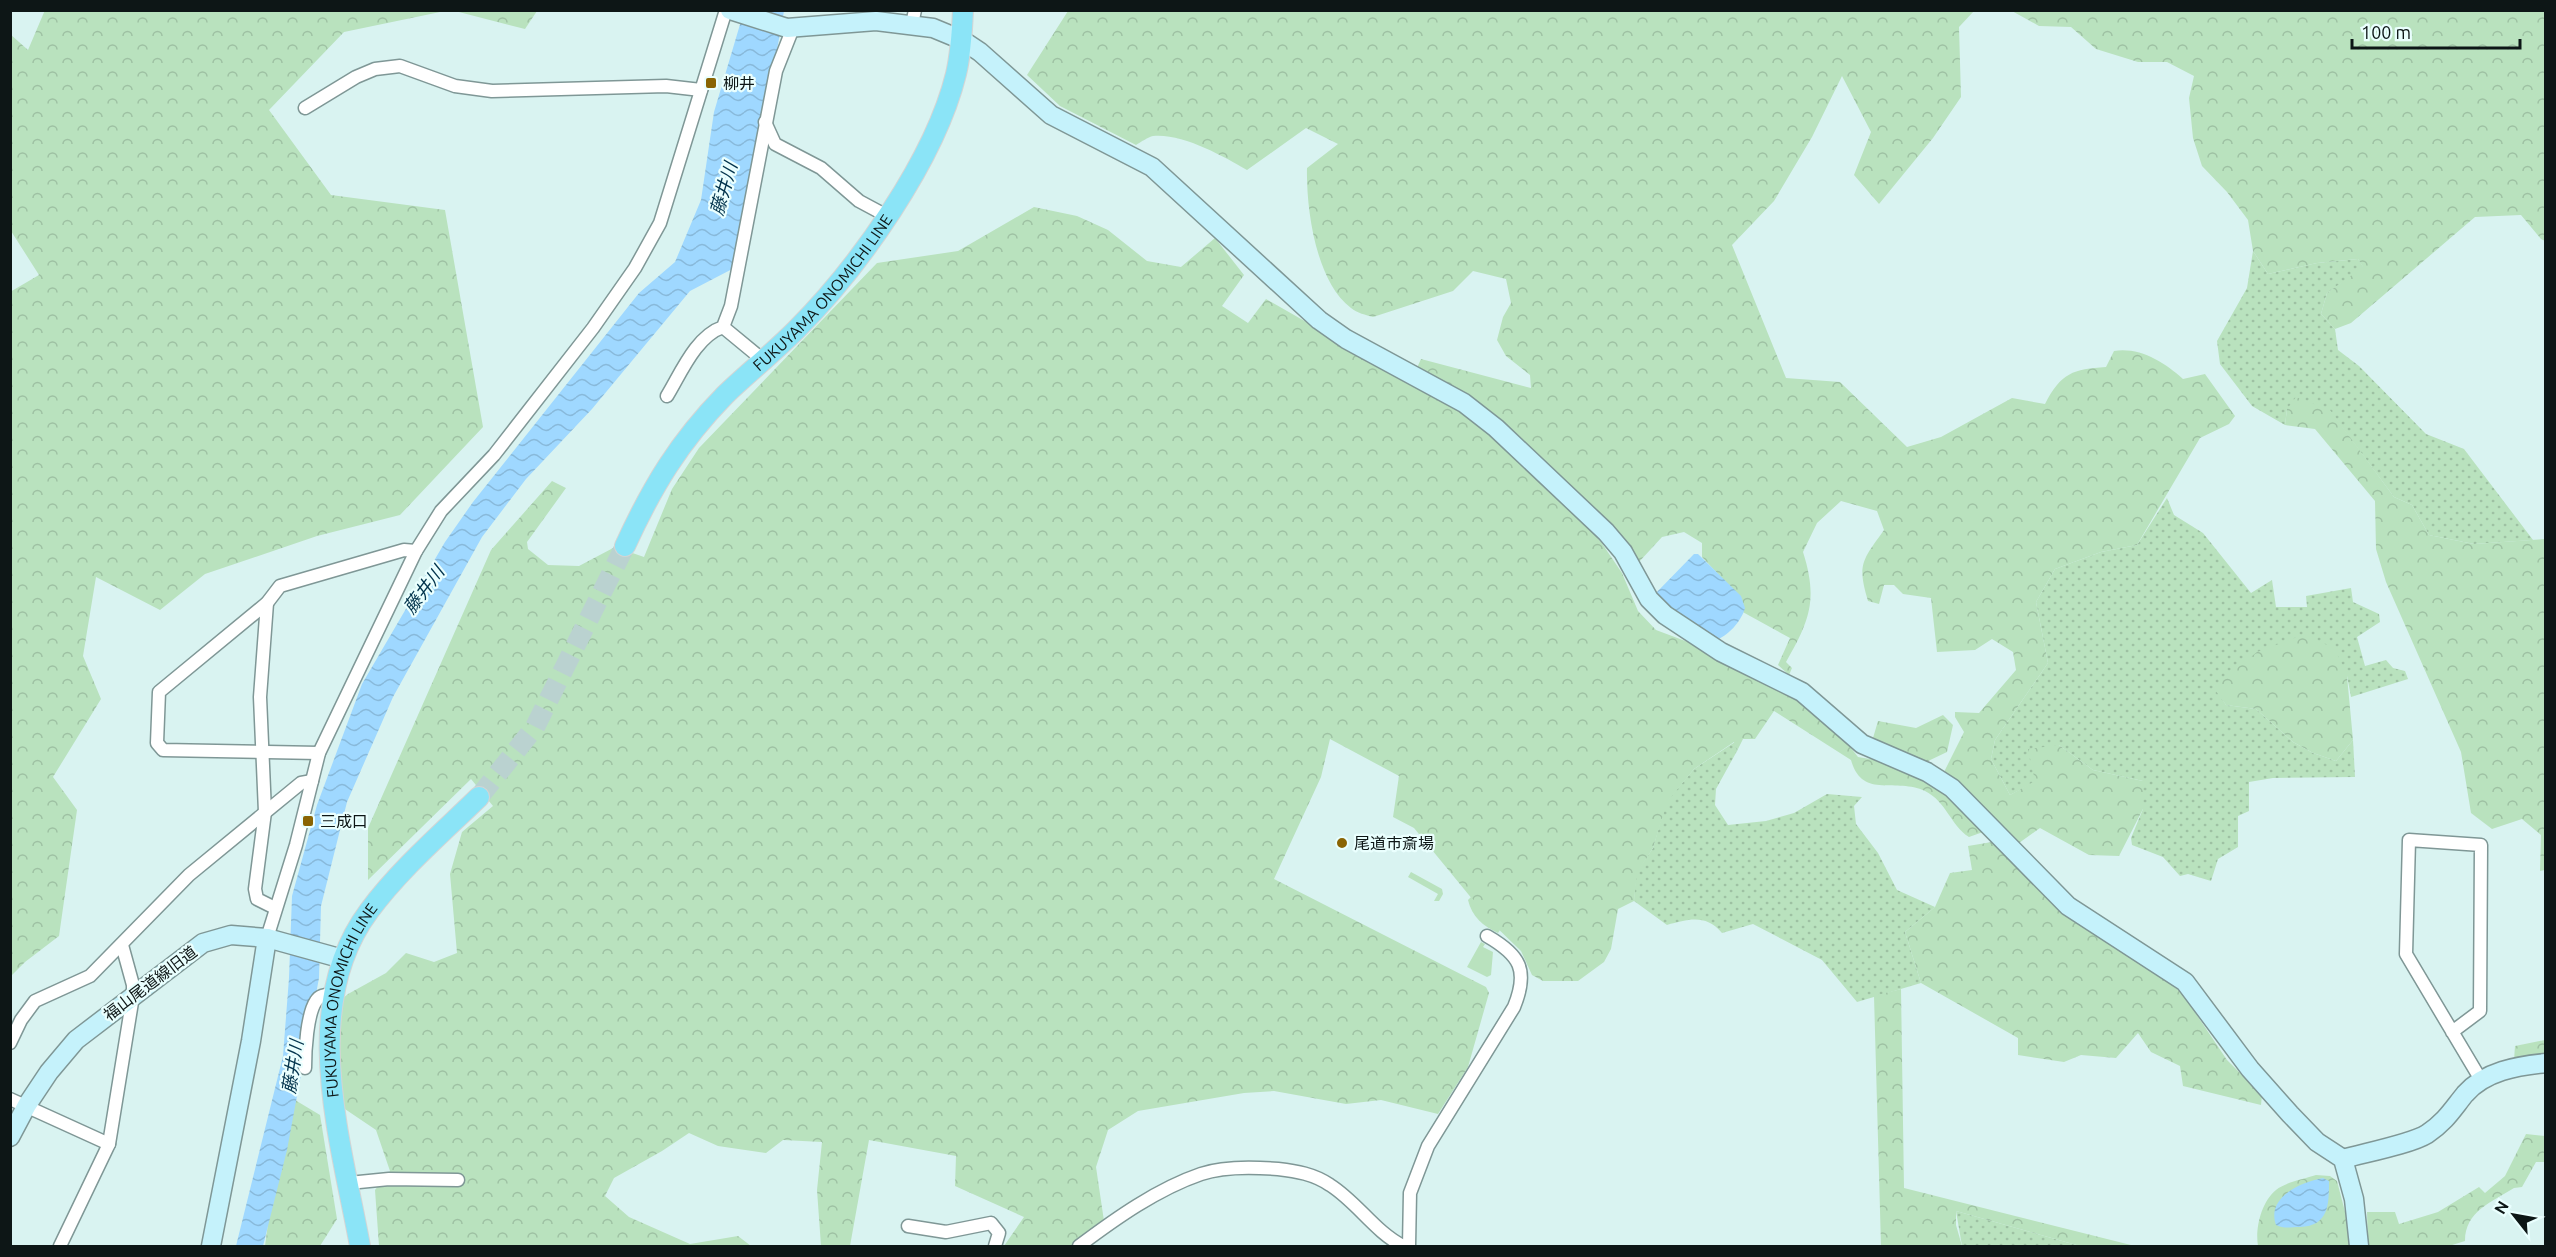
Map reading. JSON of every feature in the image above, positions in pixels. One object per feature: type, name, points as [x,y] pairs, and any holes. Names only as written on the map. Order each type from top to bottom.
[{"type":"main road","name":"FUKUYAMA ONOMICHI LINE","points":[[625,546],[647,496],[688,437],[724,396],[796,330],[843,278],[886,216],[922,158],[939,122],[956,75],[962,40],[963,10]]},
{"type":"main road","name":"FUKUYAMA ONOMICHI LINE","points":[[360,1246],[333,1098],[330,1042],[335,956],[353,936],[368,911],[389,886],[479,796]]},
{"type":"street","points":[[211,1246],[273,939],[276,908],[296,845],[319,753],[416,551],[441,511],[494,455],[593,328],[635,268],[660,224],[728,10],[787,27],[914,17],[962,40],[980,52],[1051,115],[1152,167],[1318,320],[1346,339],[1464,403],[1496,428],[1606,532],[1623,552],[1649,600],[1665,615],[1721,652],[1802,692],[1862,744],[1927,772],[1952,788],[2068,906],[2185,982],[2250,1069],[2290,1114],[2317,1142],[2343,1159],[2354,1199],[2359,1246]]},
{"type":"street","points":[[723,327],[731,306],[765,122],[787,27]]},
{"type":"street","points":[[305,108],[356,77],[375,69],[400,66],[455,86],[492,91],[666,86],[701,90]]},
{"type":"street","points":[[765,122],[776,144],[821,168],[859,201],[886,216]]},
{"type":"street","points":[[723,327],[763,360]]},
{"type":"street","points":[[667,396],[700,344],[714,330],[723,327]]},
{"type":"street","points":[[319,753],[164,750],[157,743],[159,692],[267,603],[280,586],[404,550],[416,551]]},
{"type":"street","points":[[267,603],[260,697],[264,752],[264,812],[255,889],[257,899],[276,908]]},
{"type":"street","points":[[10,1043],[21,1020],[35,1001],[90,976],[189,875],[301,783],[312,781]]},
{"type":"street","points":[[2452,1032],[2480,1011],[2481,844],[2409,840],[2406,954],[2452,1032],[2481,1080]]},
{"type":"street","name":"福山尾道線旧道","points":[[10,1137],[19,1102],[76,1040],[203,943],[231,935],[273,939],[335,956]]},
{"type":"street","points":[[1408,1246],[1410,1193],[1428,1146],[1514,1007],[1521,990],[1518,965],[1511,950],[1487,936]]},
{"type":"street","points":[[60,1246],[109,1144],[133,996],[133,985],[122,945]]},
{"type":"street","points":[[305,1068],[305,1047],[315,1001],[322,995],[334,994]]},
{"type":"street","points":[[2343,1159],[2425,1136],[2451,1116],[2466,1094],[2481,1080],[2509,1068],[2546,1063]]},
{"type":"street","points":[[19,1102],[109,1144]]},
{"type":"street","points":[[1079,1246],[1148,1200],[1202,1173],[1256,1167],[1296,1171],[1328,1183],[1357,1205],[1387,1237],[1403,1246]]},
{"type":"street","points":[[349,1183],[389,1179],[458,1180]]},
{"type":"street","points":[[908,1226],[946,1232],[991,1223],[999,1233],[995,1246]]},
{"type":"green space","points":[[45,10],[445,11],[344,32],[269,110],[331,195],[445,210],[483,427],[400,515],[317,536],[205,574],[160,610],[96,577],[83,656],[101,699],[53,777],[77,810],[59,936],[11,976],[10,292],[39,275],[11,231],[10,34],[28,50]]},
{"type":"green space","points":[[455,11],[537,11],[525,29]]},
{"type":"green space","points":[[1068,11],[1974,11],[1959,27],[1961,97],[1933,138],[1879,204],[1854,175],[1871,132],[1842,76],[1812,137],[1774,201],[1732,245],[1786,378],[1840,382],[1907,447],[1941,437],[2012,398],[2045,404],[2063,379],[2076,371],[2106,367],[2114,351],[2124,350],[2151,357],[2183,379],[2205,374],[2235,416],[2229,424],[2200,438],[2137,545],[2101,552],[2055,569],[2036,602],[2048,663],[1995,740],[1991,759],[2010,795],[2035,781],[2028,749],[2059,745],[2093,770],[2143,781],[2143,809],[2119,856],[2089,855],[2040,828],[2019,843],[1960,784],[1944,772],[1964,732],[1955,717],[1955,712],[1979,713],[2016,670],[2013,652],[1992,639],[1975,650],[1937,652],[1931,598],[1903,594],[1894,585],[1884,585],[1879,604],[1868,601],[1862,570],[1866,556],[1884,530],[1877,511],[1841,501],[1817,523],[1803,552],[1808,568],[1811,596],[1806,621],[1786,662],[1792,668],[1789,675],[1778,665],[1790,638],[1730,605],[1718,574],[1702,557],[1702,543],[1684,532],[1662,537],[1639,562],[1598,512],[1416,370],[1421,359],[1531,388],[1530,375],[1506,356],[1497,340],[1503,317],[1511,303],[1506,279],[1473,271],[1453,291],[1373,317],[1353,310],[1339,296],[1321,263],[1311,223],[1307,185],[1307,168],[1338,144],[1306,128],[1247,170],[1202,147],[1177,138],[1153,136],[1136,145],[1060,106],[1027,75]]},
{"type":"green space","points":[[2012,11],[2545,11],[2545,241],[2521,215],[2475,217],[2351,323],[2335,329],[2321,314],[2327,293],[2363,267],[2358,259],[2317,263],[2268,274],[2253,251],[2248,220],[2227,192],[2202,166],[2193,138],[2189,98],[2194,76],[2167,62],[2138,62],[2096,49],[2071,27],[2039,26]]},
{"type":"green space","points":[[1034,207],[1077,216],[1108,230],[1147,261],[1181,267],[1215,238],[1244,275],[1222,306],[1248,323],[1266,299],[1469,415],[1570,508],[1601,542],[1622,573],[1638,611],[1656,630],[1688,642],[1716,660],[1792,696],[1844,739],[1858,757],[1882,761],[1929,778],[1983,832],[1969,837],[1957,826],[1944,807],[1925,791],[1914,787],[1872,784],[1863,780],[1856,772],[1851,760],[1774,711],[1755,739],[1743,739],[1737,751],[1734,742],[1694,769],[1667,802],[1653,848],[1637,873],[1634,901],[1618,909],[1611,949],[1604,962],[1578,981],[1543,981],[1532,975],[1521,951],[1491,922],[1414,828],[1393,817],[1399,776],[1330,739],[1321,777],[1274,879],[1486,987],[1489,993],[1468,1067],[1438,1114],[1381,1100],[1346,1104],[1274,1091],[1244,1093],[1138,1111],[1108,1130],[1096,1167],[1104,1221],[1071,1246],[1004,1246],[1024,1217],[955,1186],[956,1156],[869,1140],[850,1246],[821,1246],[817,1190],[822,1142],[783,1140],[766,1153],[718,1146],[689,1133],[614,1178],[605,1196],[629,1217],[690,1244],[738,1236],[751,1246],[379,1246],[375,1190],[390,1171],[376,1130],[339,1105],[325,1013],[348,994],[386,973],[406,953],[434,962],[457,953],[450,874],[462,832],[493,806],[471,779],[368,880],[368,828],[491,550],[552,481],[566,488],[527,542],[528,549],[548,565],[579,566],[615,547],[644,557],[672,489],[699,448],[877,263],[958,251]]},
{"type":"green space","points":[[2253,251],[2268,274],[2317,263],[2358,259],[2364,268],[2327,293],[2321,314],[2335,329],[2338,350],[2359,366],[2426,434],[2464,449],[2533,540],[2474,544],[2429,535],[2412,505],[2394,497],[2330,411],[2287,409],[2285,425],[2252,406],[2220,364],[2217,341],[2247,288]]},
{"type":"green space","points":[[2296,397],[2330,410],[2394,497],[2412,505],[2429,535],[2474,544],[2545,539],[2545,870],[2540,871],[2541,835],[2522,819],[2492,829],[2471,813],[2461,752],[2386,582],[2376,549],[2375,501],[2315,429],[2285,425],[2287,409]]},
{"type":"green space","points":[[2167,498],[2174,515],[2203,533],[2251,593],[2272,580],[2276,607],[2307,607],[2306,596],[2351,588],[2353,602],[2379,614],[2380,622],[2357,637],[2365,666],[2386,660],[2393,668],[2405,671],[2408,679],[2351,697],[2347,676],[2214,686],[2226,705],[2256,709],[2293,742],[2313,753],[2336,761],[2353,740],[2355,777],[2273,778],[2249,782],[2249,811],[2238,816],[2238,847],[2218,859],[2211,881],[2188,874],[2180,876],[2163,857],[2132,845],[2131,838],[2143,809],[2143,781],[2093,770],[2059,745],[2035,782],[2010,795],[1991,759],[1995,740],[2048,663],[2036,602],[2055,569],[2101,552],[2137,545]]},
{"type":"green space","points":[[2305,634],[2335,649],[2347,676],[2353,740],[2336,761],[2313,753],[2293,742],[2256,709],[2226,705],[2213,687],[2257,652]]},
{"type":"green space","points":[[1943,715],[1953,725],[1947,752],[1926,762],[1893,750],[1873,738],[1878,721],[1916,728]]},
{"type":"green space","points":[[1735,742],[1737,751],[1716,789],[1715,805],[1728,825],[1766,821],[1794,813],[1827,794],[1862,797],[1854,806],[1856,824],[1878,853],[1897,890],[1935,907],[1905,932],[1921,983],[1857,1002],[1822,960],[1753,924],[1722,933],[1710,923],[1697,920],[1667,925],[1634,901],[1636,873],[1653,848],[1666,802],[1694,769]]},
{"type":"green space","points":[[1992,842],[2055,905],[2158,974],[2182,993],[2227,1060],[2262,1095],[2261,1105],[2183,1086],[2180,1066],[2151,1052],[2138,1033],[2116,1058],[2081,1055],[2064,1062],[2018,1055],[2018,1038],[1921,983],[1905,932],[1935,907],[1950,873],[1972,870],[1968,846]]},
{"type":"green space","points":[[1411,872],[1442,889],[1443,894],[1439,901],[1434,901],[1438,894],[1408,877]]},
{"type":"green space","points":[[1471,897],[1500,930],[1498,933],[1475,916],[1468,900]]},
{"type":"green space","points":[[1481,942],[1485,944],[1483,947],[1493,952],[1491,975],[1487,977],[1467,967]]},
{"type":"green space","points":[[1901,989],[1904,1188],[2135,1246],[2080,1246],[1956,1211],[1956,1225],[1962,1246],[1881,1246],[1874,996]]},
{"type":"green space","points":[[2545,1040],[2545,1057],[2514,1060],[2515,1046]]},
{"type":"green space","points":[[285,1094],[320,1115],[337,1219],[320,1246],[265,1246]]},
{"type":"green space","points":[[2526,1134],[2545,1136],[2545,1162],[2536,1162],[2522,1187],[2514,1188],[2481,1208],[2470,1222],[2465,1241],[2449,1246],[2368,1246],[2367,1212],[2395,1212],[2399,1224],[2438,1212],[2479,1187],[2485,1193],[2505,1176]]},
{"type":"green space","points":[[2316,1175],[2330,1176],[2337,1181],[2350,1231],[2351,1246],[2258,1246],[2257,1232],[2266,1201],[2276,1190],[2285,1185]]},
{"type":"green space","points":[[1956,1211],[2080,1246],[1962,1246]]},
{"type":"water","name":"藤井川","points":[[744,11],[784,11],[738,266],[690,291],[592,409],[526,479],[482,537],[393,697],[347,802],[321,906],[319,978],[287,1150],[263,1246],[236,1246],[283,1056],[292,896],[317,805],[362,684],[445,542],[473,502],[639,293],[675,262],[701,200],[714,112]]},
{"type":"water","points":[[1694,554],[1698,554],[1741,596],[1745,608],[1733,628],[1714,641],[1683,621],[1655,594]]},
{"type":"water","points":[[2323,1178],[2329,1181],[2327,1205],[2322,1218],[2317,1223],[2288,1228],[2276,1225],[2274,1215],[2276,1206],[2287,1192],[2305,1183]]},
{"type":"tunnel","points":[[479,797],[535,727],[625,546]]},
{"type":"place","name":"柳井","points":[[711,83]]},
{"type":"place","name":"三成口","points":[[308,821]]},
{"type":"place","name":"尾道市斎場","points":[[1342,843]]}]
